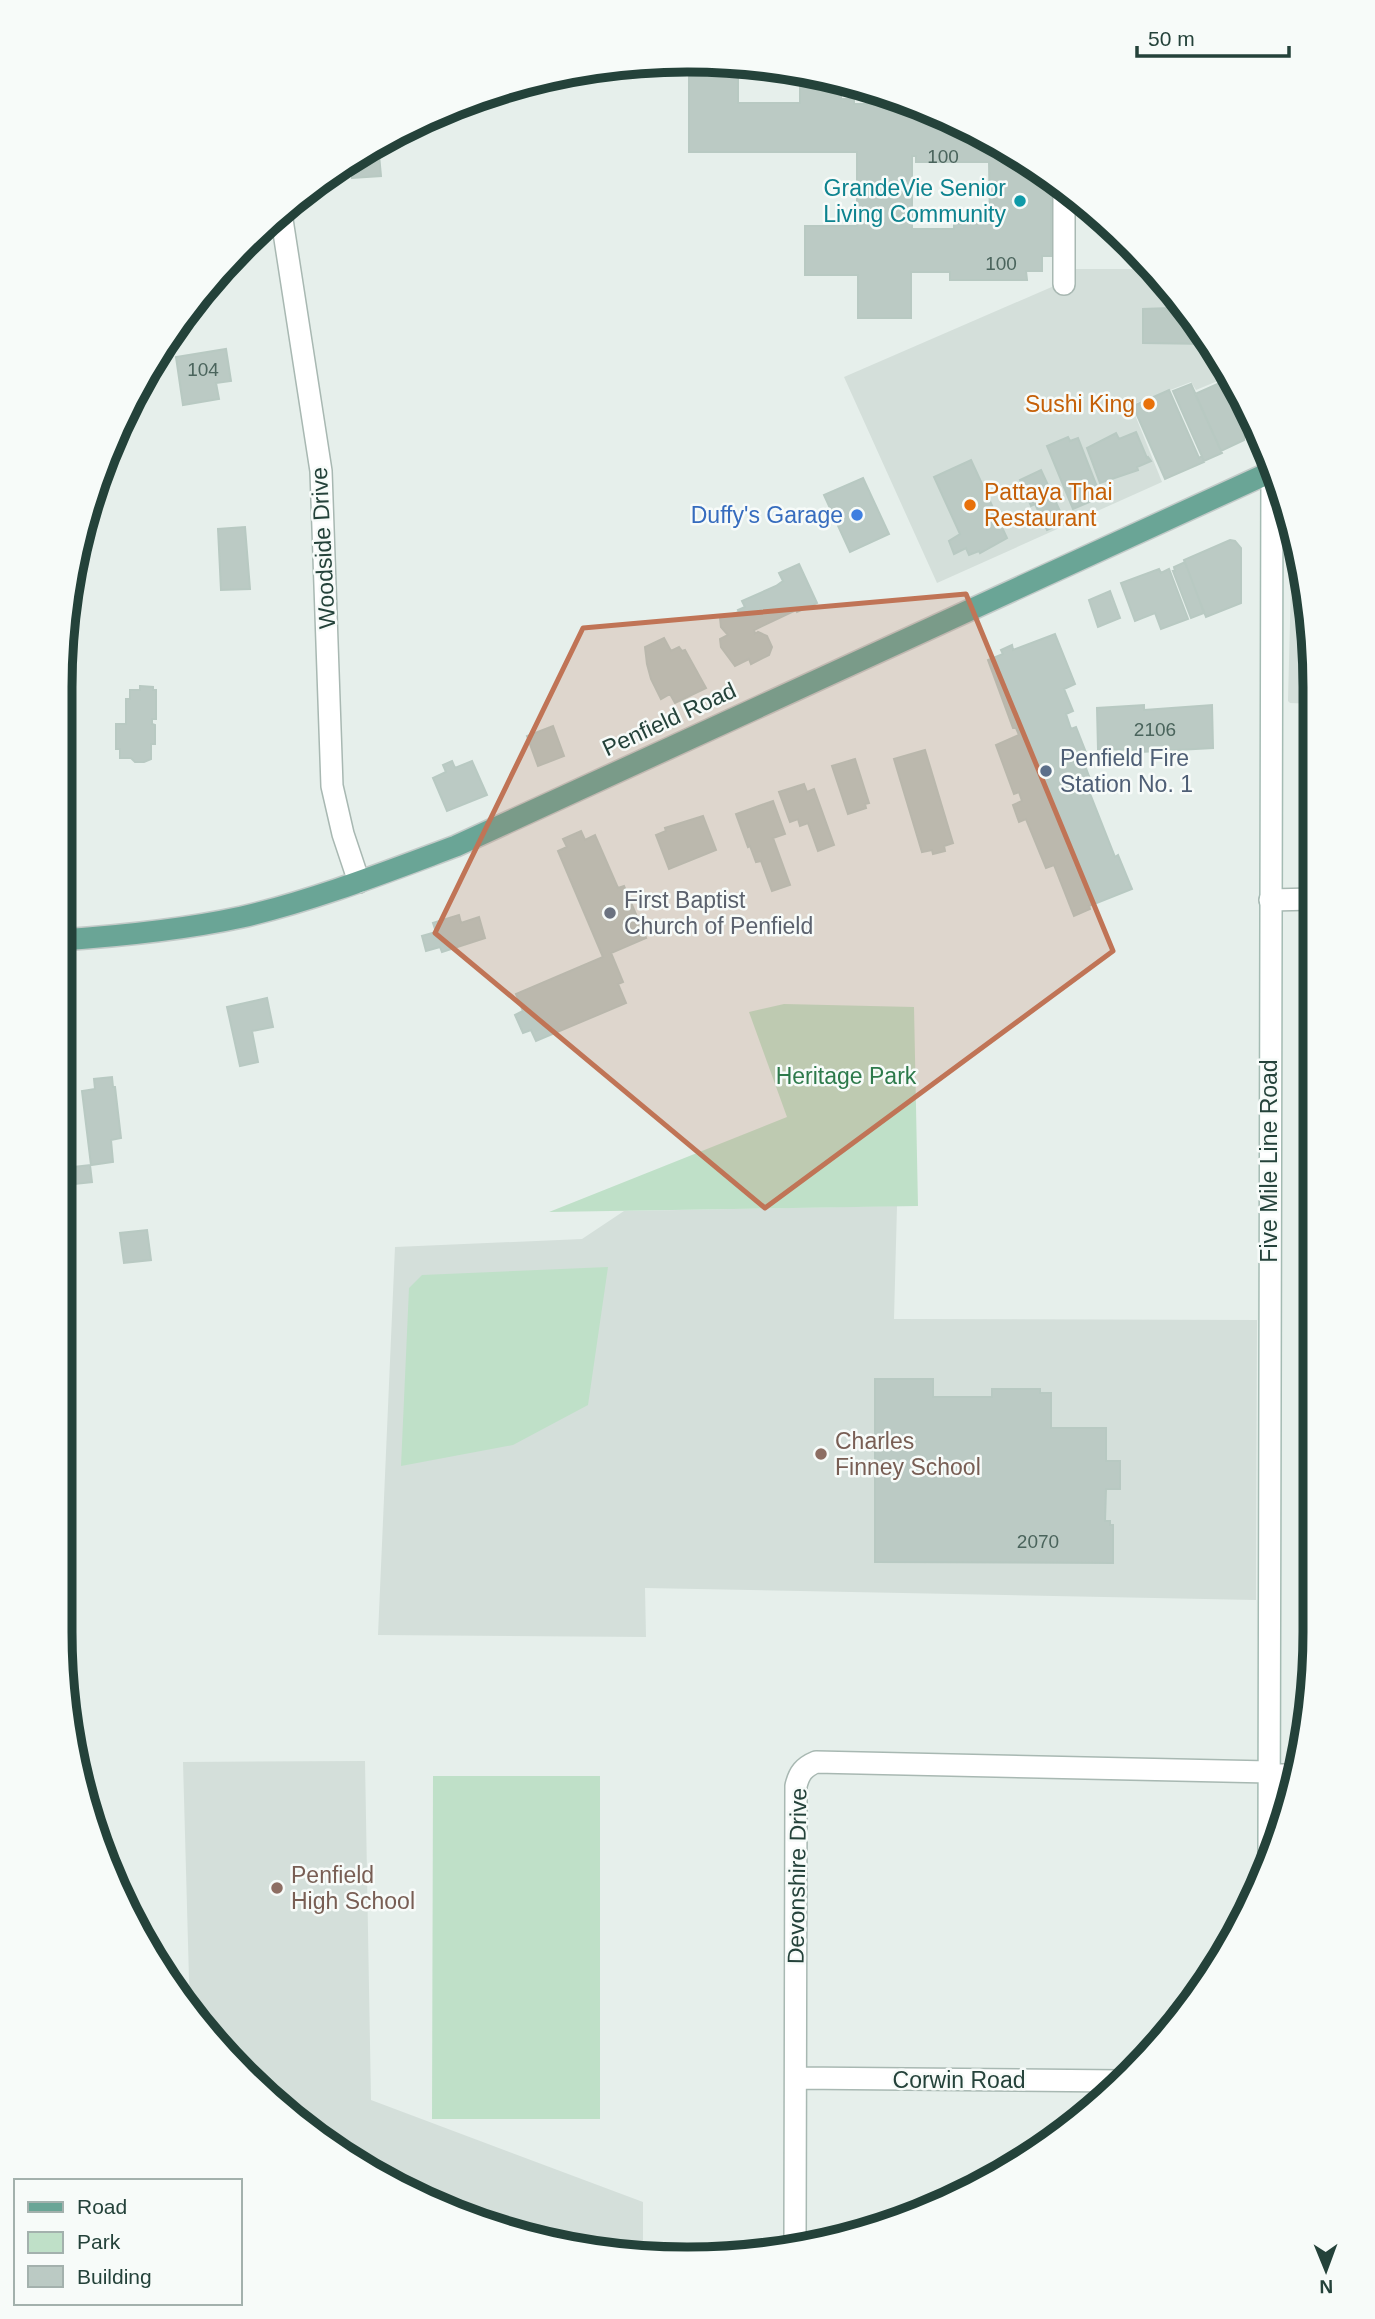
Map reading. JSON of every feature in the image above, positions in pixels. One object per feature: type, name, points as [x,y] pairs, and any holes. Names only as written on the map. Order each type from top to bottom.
[{"type":"main road","name":"Penfield Road","points":[[72,939],[116,937],[240,917],[280,907],[456,846],[1264,472]]},
{"type":"street","points":[[1064,201],[1064,284]]},
{"type":"street","name":"Woodside Drive","points":[[283,224],[321,471],[332,786],[343,834],[359,881]]},
{"type":"street","name":"Five Mile Line Road","points":[[1269,1834],[1273,496]]},
{"type":"street","points":[[1270,900],[1303,899]]},
{"type":"street","name":"Devonshire Drive","points":[[795,2237],[796,1786],[805,1767],[816,1762],[1269,1774]]},
{"type":"street","points":[[1269,1774],[1286,1775]]},
{"type":"street","name":"Corwin Road","points":[[796,2078],[1108,2081]]},
{"type":"highlighted area","points":[[966,594],[1113,951],[765,1208],[435,933],[583,628]]},
{"type":"shaded area","points":[[1056,269],[1138,269],[1176,313],[1221,380],[1196,390],[1191,382],[1131,405],[1162,482],[937,583],[844,377],[1054,286]]},
{"type":"shaded area","points":[[1291,582],[1294,582],[1298,607],[1302,647],[1303,704],[1288,701]]},
{"type":"shaded area","name":"Charles Finney School","points":[[897,1206],[894,1319],[1257,1320],[1256,1600],[645,1588],[646,1637],[378,1635],[395,1247],[582,1239],[624,1211]]},
{"type":"shaded area","name":"Penfield High School","points":[[365,1761],[371,2100],[643,2202],[643,2246],[607,2242],[528,2226],[490,2215],[415,2184],[345,2143],[313,2120],[252,2067],[189,1993],[183,1762]]},
{"type":"green space","name":"Heritage Park","points":[[784,1004],[914,1007],[918,1206],[549,1212],[787,1117],[749,1012]]},
{"type":"green space","points":[[608,1267],[588,1405],[513,1445],[401,1466],[409,1288],[422,1275]]},
{"type":"green space","points":[[433,1776],[600,1776],[600,2119],[432,2119]]},
{"type":"building","name":"GrandeVie Senior Living Community","points":[[689,72],[738,74],[738,103],[800,103],[800,83],[841,92],[841,99],[854,99],[854,104],[885,104],[960,135],[995,154],[1051,191],[1051,256],[1042,256],[1042,271],[1026,271],[1027,280],[950,280],[950,272],[911,272],[911,318],[858,318],[858,275],[805,275],[805,226],[857,226],[857,152],[689,152]],"holes":[[[912,156],[916,156],[916,162],[989,162],[990,224],[954,224],[954,229],[912,229]]]},
{"type":"building","points":[[379,155],[381,176],[352,178],[352,172]]},
{"type":"building","points":[[1171,308],[1198,344],[1143,343],[1143,309]]},
{"type":"building","points":[[226,349],[231,381],[216,383],[219,399],[183,405],[176,357]]},
{"type":"building","points":[[1222,382],[1244,425],[1244,440],[1221,451],[1195,394]]},
{"type":"building","points":[[1191,384],[1222,453],[1204,461],[1173,391]]},
{"type":"building","points":[[1169,390],[1199,458],[1202,456],[1204,462],[1165,479],[1133,406]]},
{"type":"building","points":[[1136,432],[1147,458],[1151,461],[1137,467],[1138,470],[1100,483],[1087,448],[1116,433],[1119,439]]},
{"type":"building","points":[[1068,437],[1070,441],[1078,438],[1101,497],[1073,509],[1047,446]]},
{"type":"building","name":"Pattaya Thai Restaurant","points":[[971,460],[1007,538],[980,553],[979,551],[969,555],[966,548],[954,554],[949,541],[960,534],[934,477]]},
{"type":"building","points":[[1041,470],[1065,522],[1047,530],[1035,504],[1031,506],[1020,480]]},
{"type":"building","name":"Duffy's Garage","points":[[863,478],[889,534],[850,552],[824,495]]},
{"type":"building","points":[[245,527],[250,589],[221,590],[218,529]]},
{"type":"building","points":[[1230,540],[1235,541],[1241,548],[1241,603],[1206,617],[1184,560]]},
{"type":"building","points":[[1185,562],[1204,613],[1191,618],[1173,571],[1174,567]]},
{"type":"building","points":[[799,564],[817,603],[754,630],[755,634],[758,632],[767,636],[772,647],[769,655],[751,664],[749,659],[735,666],[721,647],[720,639],[728,635],[721,627],[720,618],[739,612],[738,610],[745,607],[742,601],[776,586],[783,581],[779,573]]},
{"type":"building","points":[[1159,569],[1161,573],[1169,569],[1188,619],[1161,629],[1155,613],[1135,621],[1121,583]]},
{"type":"building","points":[[1110,591],[1120,618],[1098,627],[1089,600]]},
{"type":"building","name":"Penfield Fire Station No. 1","points":[[1055,634],[1075,684],[1064,689],[1073,711],[1066,714],[1071,729],[1076,727],[1087,755],[1082,758],[1092,784],[1087,786],[1115,857],[1118,855],[1132,889],[1089,906],[1090,909],[1074,916],[1054,865],[1046,868],[1026,819],[1019,822],[1013,805],[1022,801],[1019,792],[1014,794],[996,745],[1019,735],[1016,728],[1013,728],[988,660],[1003,654],[1001,650],[1012,645],[1013,650]]},
{"type":"building","points":[[664,638],[671,651],[679,647],[682,651],[685,650],[706,688],[675,703],[670,694],[661,699],[647,664],[645,647]]},
{"type":"building","points":[[140,686],[153,687],[153,690],[156,690],[156,719],[152,719],[152,724],[155,725],[155,744],[151,744],[151,759],[135,762],[131,758],[120,758],[120,749],[116,749],[116,724],[126,724],[126,699],[130,699],[130,690],[140,690]]},
{"type":"building","points":[[1144,705],[1144,710],[1212,705],[1213,748],[1141,752],[1098,749],[1097,708]]},
{"type":"building","points":[[553,726],[564,756],[538,766],[527,736]]},
{"type":"building","points":[[925,750],[953,843],[944,846],[945,851],[933,854],[932,850],[922,852],[894,759]]},
{"type":"building","points":[[855,759],[869,803],[865,804],[866,808],[848,814],[832,766]]},
{"type":"building","points":[[452,761],[455,768],[472,761],[487,795],[447,811],[433,778],[446,772],[443,765]]},
{"type":"building","points":[[804,784],[807,792],[814,789],[834,845],[818,851],[808,823],[800,826],[798,819],[790,822],[779,792]]},
{"type":"building","points":[[773,801],[785,834],[773,838],[790,885],[772,891],[761,861],[756,862],[750,846],[748,847],[736,814]]},
{"type":"building","points":[[703,816],[716,850],[669,869],[656,835],[666,831],[665,828]]},
{"type":"building","name":"First Baptist Church of Penfield","points":[[581,831],[585,840],[595,835],[618,888],[624,886],[646,938],[611,953],[623,982],[618,984],[626,1003],[536,1041],[531,1030],[523,1033],[515,1015],[523,1011],[516,994],[603,957],[558,851],[567,847],[563,839]]},
{"type":"building","points":[[459,915],[461,923],[479,917],[485,938],[442,952],[440,947],[426,951],[422,936],[436,932],[433,923]]},
{"type":"building","points":[[267,998],[273,1027],[252,1031],[258,1062],[240,1066],[227,1007]]},
{"type":"building","points":[[112,1077],[121,1138],[111,1140],[113,1162],[91,1165],[82,1091],[95,1089],[94,1079]]},
{"type":"building","points":[[90,1165],[92,1182],[75,1184],[74,1167]]},
{"type":"building","points":[[147,1230],[151,1260],[124,1263],[120,1233]]},
{"type":"building","name":"Charles Finney School","points":[[875,1379],[933,1379],[933,1397],[992,1397],[992,1389],[1040,1389],[1040,1393],[1051,1393],[1051,1428],[1106,1428],[1106,1461],[1120,1461],[1120,1489],[1106,1489],[1105,1521],[1110,1521],[1110,1525],[1113,1525],[1113,1563],[875,1562]]},
{"type":"place","name":"GrandeVie Senior Living Community","points":[[1020,201]]},
{"type":"place","name":"Sushi King","points":[[1149,404]]},
{"type":"place","name":"Pattaya Thai Restaurant","points":[[970,505]]},
{"type":"place","name":"Duffy's Garage","points":[[857,515]]},
{"type":"place","name":"Penfield Fire Station No. 1","points":[[1046,771]]},
{"type":"place","name":"First Baptist Church of Penfield","points":[[610,913]]},
{"type":"place","name":"Charles Finney School","points":[[821,1454]]},
{"type":"place","name":"Penfield High School","points":[[277,1888]]}]
